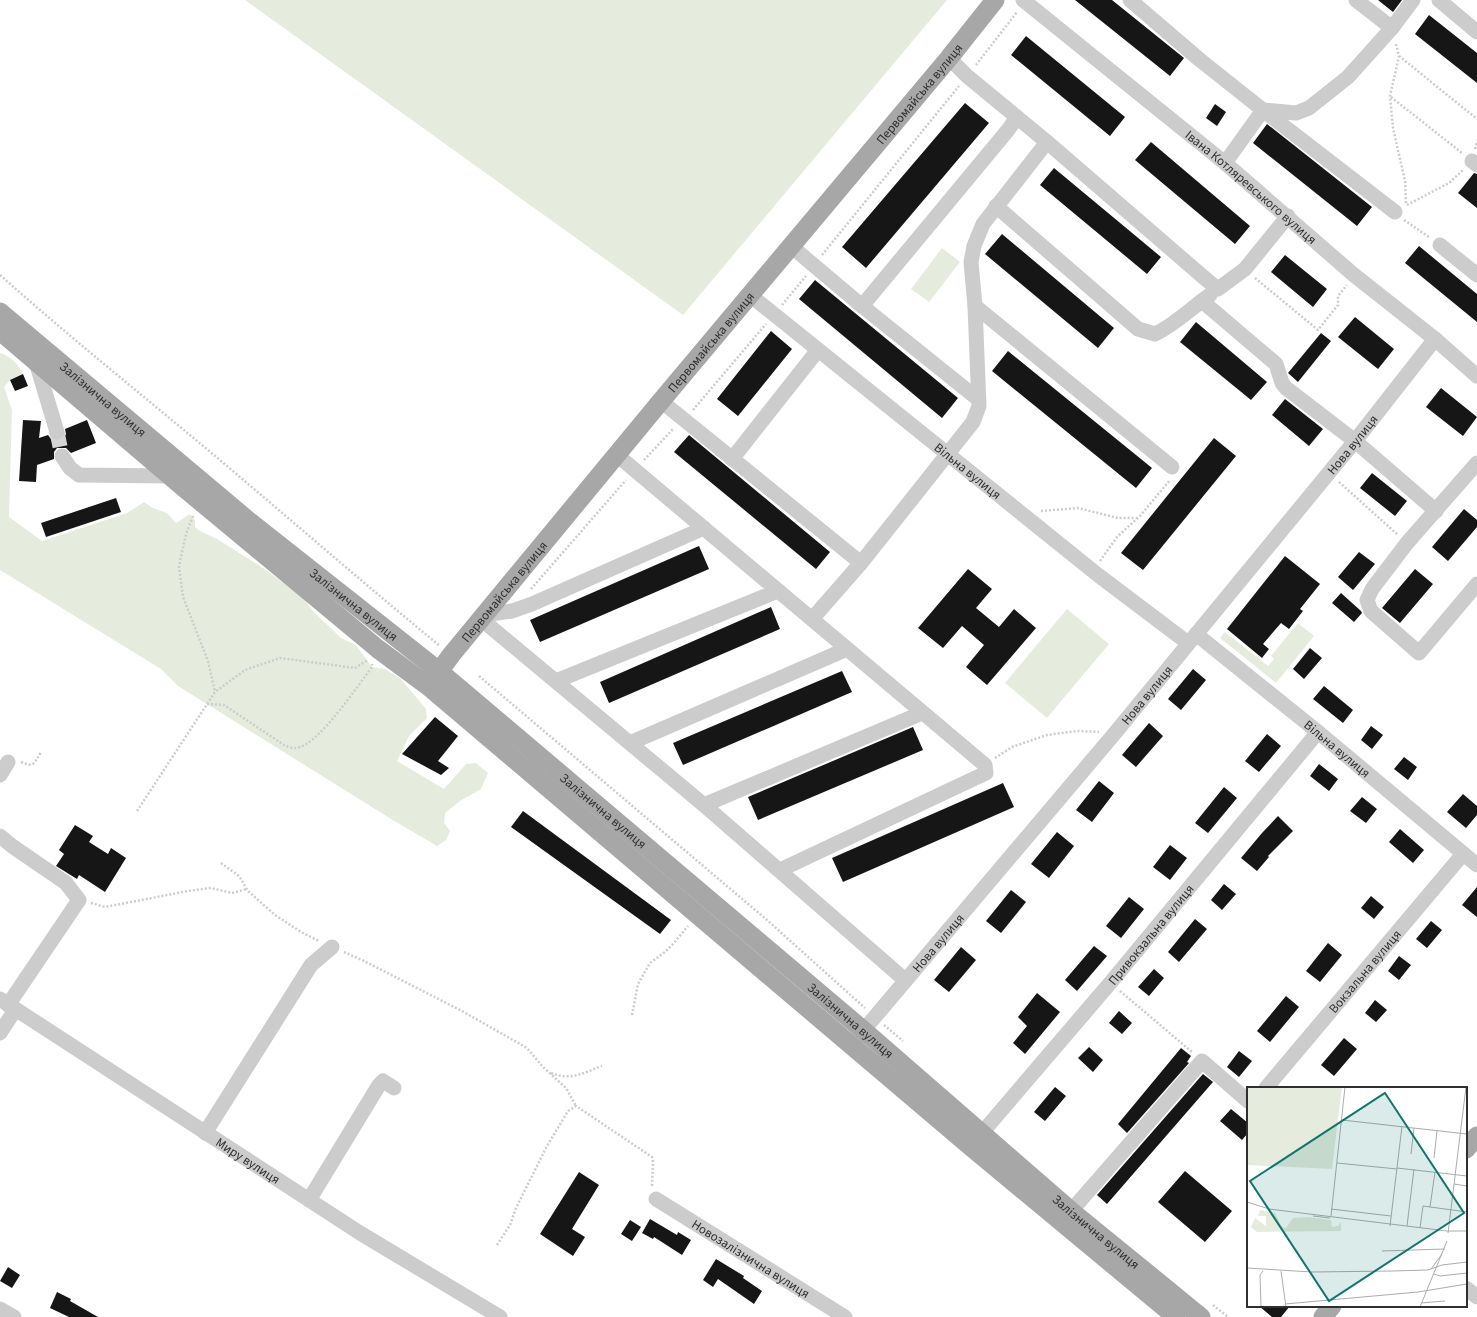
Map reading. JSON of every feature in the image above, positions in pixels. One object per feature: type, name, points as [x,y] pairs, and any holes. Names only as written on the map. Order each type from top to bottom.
[{"type":"main road","name":"Первомайська вулиця","points":[[434,679],[452,654],[661,401],[949,58],[995,0]]},
{"type":"main road","name":"Залізнична вулиця","points":[[0,312],[434,679],[697,913],[970,1146],[1176,1317]]},
{"type":"main road","name":"Залізнична вулиця","points":[[0,331],[170,476],[378,649],[434,679],[869,1023],[981,1134],[1071,1211],[1205,1310]]},
{"type":"main road","points":[[1467,1148],[1477,1136]]},
{"type":"main road","points":[[1323,1317],[1331,1307]]},
{"type":"street","name":"Івана Котляревського вулиця","points":[[1023,0],[1225,163],[1288,216],[1354,275],[1435,339],[1477,376]]},
{"type":"street","points":[[1130,0],[1200,60],[1263,110],[1402,215]]},
{"type":"street","points":[[1356,0],[1392,28]]},
{"type":"street","points":[[1263,110],[1296,113],[1309,108],[1348,77],[1392,28],[1413,0]]},
{"type":"street","points":[[1439,0],[1477,32]]},
{"type":"street","points":[[949,58],[967,76],[1047,142],[1218,289]]},
{"type":"street","points":[[1225,163],[1263,110]]},
{"type":"street","points":[[862,306],[1008,130],[1017,117]]},
{"type":"street","points":[[812,619],[861,563],[973,422],[979,406],[975,306],[971,262],[974,246],[983,224],[1047,142]]},
{"type":"street","points":[[996,206],[1138,329],[1155,334],[1180,319],[1245,269],[1288,216]]},
{"type":"street","points":[[1440,245],[1477,275]]},
{"type":"street","points":[[791,246],[862,306],[978,399]]},
{"type":"street","name":"Вільна вулиця","points":[[750,295],[1098,575],[1192,638],[1318,732],[1477,865]]},
{"type":"street","points":[[1202,301],[1276,364],[1282,383],[1286,388],[1355,441],[1436,511]]},
{"type":"street","points":[[975,306],[1172,467]]},
{"type":"street","name":"Нова вулиця","points":[[852,1045],[905,980],[1115,732],[1355,441],[1435,339]]},
{"type":"street","points":[[732,459],[818,350]]},
{"type":"street","points":[[36,362],[57,432]]},
{"type":"street","points":[[661,401],[861,563]]},
{"type":"street","points":[[617,455],[985,765],[986,773],[780,870]]},
{"type":"street","points":[[62,456],[70,468],[79,475],[170,476]]},
{"type":"street","points":[[1477,463],[1407,543],[1372,589],[1367,600],[1371,611],[1419,653],[1477,584]]},
{"type":"street","points":[[483,617],[512,611],[532,604],[704,528]]},
{"type":"street","points":[[556,681],[778,591]]},
{"type":"street","points":[[483,617],[556,681],[780,870],[905,980]]},
{"type":"street","points":[[630,743],[847,649]]},
{"type":"street","points":[[704,805],[922,713]]},
{"type":"street","name":"Привокзальна вулиця","points":[[981,1134],[1111,982],[1318,732]]},
{"type":"street","points":[[0,836],[66,884],[79,900],[8,1005],[0,1033]]},
{"type":"street","name":"Вокзальна вулиця","points":[[1267,1087],[1463,854]]},
{"type":"street","points":[[205,1133],[311,965],[332,947]]},
{"type":"street","name":"Миру вулиця","points":[[8,1005],[360,1233],[500,1317]]},
{"type":"street","points":[[1071,1211],[1202,1061],[1247,1100]]},
{"type":"street","points":[[309,1200],[379,1085],[383,1081],[394,1088]]},
{"type":"street","name":"Новозалізнична вулиця","points":[[656,1199],[845,1317]]},
{"type":"street","points":[[1467,1289],[1477,1297]]},
{"type":"street","points":[[0,1309],[14,1317]]},
{"type":"path","points":[[1390,96],[1474,163],[1449,183],[1406,205],[1405,181],[1393,128],[1390,96],[1399,56],[1392,28]]},
{"type":"path","points":[[1399,56],[1477,119]]},
{"type":"path","points":[[1402,215],[1440,245]]},
{"type":"path","points":[[1245,269],[1318,330],[1338,305],[1338,296],[1354,275]]},
{"type":"path","points":[[0,275],[45,315],[228,466],[390,606],[443,649]]},
{"type":"path","points":[[1098,575],[1099,561],[1117,537],[1137,518],[1170,480],[1172,467]]},
{"type":"path","points":[[1328,473],[1407,543]]},
{"type":"path","points":[[199,500],[186,534],[179,566],[183,597],[208,661],[215,692]]},
{"type":"path","points":[[1023,515],[1039,511],[1078,508],[1118,518],[1137,518]]},
{"type":"path","points":[[137,812],[207,704],[215,692],[245,670],[280,658],[355,668],[368,661],[371,657],[372,667],[326,727],[306,744],[295,748],[284,745],[224,705],[207,704]]},
{"type":"path","points":[[479,676],[767,920],[869,1023],[904,1042]]},
{"type":"path","points":[[985,765],[1012,747],[1047,735],[1077,731],[1115,732]]},
{"type":"path","points":[[4,768],[17,762],[30,766],[41,752]]},
{"type":"path","points":[[221,863],[239,876],[248,889],[274,915],[301,932],[364,961],[527,1048],[543,1067],[566,1088],[576,1106],[652,1157],[652,1189],[656,1199]]},
{"type":"path","points":[[79,900],[105,907],[211,888],[232,893],[248,889]]},
{"type":"path","points":[[632,1015],[638,984],[650,963],[674,943],[697,913]]},
{"type":"path","points":[[1111,982],[1202,1061]]},
{"type":"path","points":[[549,1072],[562,1077],[575,1076],[602,1066]]},
{"type":"path","points":[[497,1245],[510,1225],[516,1208],[547,1146],[568,1110],[576,1106]]},
{"type":"path","points":[[1205,1310],[1228,1317]]},
{"type":"green space","points":[[245,0],[947,0],[683,315]]},
{"type":"green space","points":[[942,248],[960,262],[929,302],[911,289]]},
{"type":"green space","points":[[0,353],[8,356],[14,361],[23,374],[10,380],[4,387],[12,410],[9,517],[42,541],[127,513],[144,502],[153,508],[167,513],[176,523],[190,514],[195,521],[195,527],[200,531],[217,539],[263,568],[289,587],[304,599],[313,611],[341,638],[356,645],[372,667],[385,669],[401,679],[426,709],[427,718],[409,736],[397,761],[444,789],[466,764],[476,763],[488,773],[481,789],[460,801],[445,813],[444,823],[450,831],[446,840],[437,846],[391,819],[178,686],[161,669],[0,570]]},
{"type":"green space","points":[[1067,609],[1109,644],[1047,718],[1005,683]]},
{"type":"green space","points":[[1298,623],[1314,636],[1276,683],[1220,638],[1225,632],[1268,666],[1274,659],[1271,656]]},
{"type":"building","points":[[1075,0],[1112,0],[1184,58],[1170,76]]},
{"type":"building","points":[[1378,0],[1402,0],[1393,12]]},
{"type":"building","points":[[1429,15],[1477,53],[1477,83],[1415,34]]},
{"type":"building","points":[[1026,36],[1125,117],[1110,136],[1011,55]]},
{"type":"building","points":[[965,103],[989,123],[866,268],[842,247]]},
{"type":"building","points":[[1215,104],[1226,112],[1217,126],[1206,118]]},
{"type":"building","points":[[1267,124],[1372,207],[1357,226],[1253,143]]},
{"type":"building","points":[[1151,142],[1250,226],[1235,244],[1135,160]]},
{"type":"building","points":[[1054,168],[1161,257],[1147,274],[1040,185]]},
{"type":"building","points":[[1474,173],[1477,174],[1477,208],[1458,193]]},
{"type":"building","points":[[1002,234],[1114,328],[1098,348],[985,254]]},
{"type":"building","points":[[1419,246],[1477,294],[1477,322],[1405,263]]},
{"type":"building","points":[[1285,255],[1327,289],[1313,307],[1271,272]]},
{"type":"building","points":[[815,280],[958,398],[942,418],[799,299]]},
{"type":"building","points":[[1355,317],[1394,349],[1378,369],[1338,337]]},
{"type":"building","points":[[1196,322],[1267,382],[1251,400],[1180,342]]},
{"type":"building","points":[[771,331],[792,349],[738,416],[717,399]]},
{"type":"building","points":[[1321,333],[1331,341],[1298,382],[1288,373]]},
{"type":"building","points":[[1008,351],[1152,468],[1136,488],[992,371]]},
{"type":"building","points":[[23,374],[28,386],[15,391],[10,380]]},
{"type":"building","points":[[1441,388],[1477,417],[1463,436],[1426,407]]},
{"type":"building","points":[[1285,399],[1323,429],[1309,446],[1272,415]]},
{"type":"building","points":[[23,420],[41,421],[39,438],[48,435],[55,441],[64,438],[66,434],[65,429],[87,420],[96,443],[71,453],[66,448],[57,448],[54,452],[54,459],[37,465],[36,482],[19,481]]},
{"type":"building","points":[[689,435],[830,552],[816,569],[674,452]]},
{"type":"building","points":[[1214,438],[1236,456],[1143,570],[1121,553]]},
{"type":"building","points":[[1372,473],[1407,501],[1395,516],[1360,488]]},
{"type":"building","points":[[116,498],[121,512],[46,537],[41,523]]},
{"type":"building","points":[[1464,509],[1477,520],[1477,527],[1448,561],[1432,547]]},
{"type":"building","points":[[699,546],[709,569],[540,642],[530,620]]},
{"type":"building","points":[[1359,552],[1375,564],[1353,590],[1338,577]]},
{"type":"building","points":[[1285,556],[1320,584],[1300,609],[1303,611],[1289,629],[1281,623],[1263,644],[1269,649],[1262,658],[1227,629]]},
{"type":"building","points":[[968,569],[992,589],[976,608],[999,627],[1014,609],[1036,628],[987,685],[966,667],[984,645],[962,626],[943,648],[918,628]]},
{"type":"building","points":[[1415,569],[1433,584],[1400,623],[1382,608]]},
{"type":"building","points":[[1341,593],[1362,613],[1354,622],[1332,603]]},
{"type":"building","points":[[771,607],[780,629],[609,703],[600,682]]},
{"type":"building","points":[[1310,648],[1322,658],[1304,679],[1293,669]]},
{"type":"building","points":[[1193,669],[1206,680],[1181,710],[1168,699]]},
{"type":"building","points":[[842,671],[852,692],[683,765],[673,743]]},
{"type":"building","points":[[1324,686],[1353,710],[1343,723],[1313,699]]},
{"type":"building","points":[[435,717],[458,736],[438,761],[449,768],[441,775],[402,754]]},
{"type":"building","points":[[1149,723],[1163,736],[1136,767],[1122,755]]},
{"type":"building","points":[[1371,726],[1383,735],[1372,749],[1361,740]]},
{"type":"building","points":[[913,727],[923,750],[758,820],[748,797]]},
{"type":"building","points":[[1267,734],[1281,746],[1259,772],[1245,761]]},
{"type":"building","points":[[1404,757],[1417,767],[1408,780],[1394,769]]},
{"type":"building","points":[[1319,764],[1338,779],[1329,791],[1310,776]]},
{"type":"building","points":[[1099,781],[1114,793],[1092,822],[1076,810]]},
{"type":"building","points":[[1003,783],[1014,807],[843,882],[832,858]]},
{"type":"building","points":[[1224,787],[1237,798],[1208,833],[1195,823]]},
{"type":"building","points":[[1463,794],[1477,806],[1477,815],[1466,828],[1447,812]]},
{"type":"building","points":[[1362,797],[1377,809],[1366,823],[1350,811]]},
{"type":"building","points":[[523,811],[671,920],[660,934],[511,827]]},
{"type":"building","points":[[1278,816],[1293,831],[1268,856],[1269,857],[1257,871],[1241,858]]},
{"type":"building","points":[[75,825],[93,836],[89,842],[108,854],[111,848],[126,858],[105,892],[79,875],[77,879],[56,866],[64,854],[59,850]]},
{"type":"building","points":[[1400,829],[1424,850],[1413,863],[1389,842]]},
{"type":"building","points":[[1057,832],[1074,846],[1049,878],[1031,864]]},
{"type":"building","points":[[1170,845],[1187,858],[1170,880],[1153,867]]},
{"type":"building","points":[[1224,884],[1236,894],[1222,910],[1211,900]]},
{"type":"building","points":[[1477,887],[1477,917],[1462,905]]},
{"type":"building","points":[[1011,890],[1026,902],[1001,933],[986,921]]},
{"type":"building","points":[[1371,896],[1384,907],[1374,919],[1361,908]]},
{"type":"building","points":[[1129,897],[1144,909],[1121,938],[1106,926]]},
{"type":"building","points":[[1195,919],[1207,929],[1179,962],[1168,952]]},
{"type":"building","points":[[1431,921],[1442,930],[1427,948],[1416,939]]},
{"type":"building","points":[[1328,943],[1342,955],[1320,982],[1306,971]]},
{"type":"building","points":[[1094,946],[1107,956],[1077,991],[1065,980]]},
{"type":"building","points":[[961,947],[976,960],[949,992],[934,980]]},
{"type":"building","points":[[1399,956],[1411,965],[1399,980],[1388,971]]},
{"type":"building","points":[[1154,969],[1164,978],[1149,996],[1138,987]]},
{"type":"building","points":[[1037,993],[1060,1012],[1025,1054],[1013,1043],[1027,1026],[1018,1017]]},
{"type":"building","points":[[1286,996],[1299,1007],[1270,1042],[1257,1031]]},
{"type":"building","points":[[1375,1000],[1387,1010],[1376,1022],[1365,1013]]},
{"type":"building","points":[[1119,1011],[1132,1023],[1122,1034],[1109,1023]]},
{"type":"building","points":[[1344,1038],[1357,1049],[1334,1076],[1321,1065]]},
{"type":"building","points":[[1089,1047],[1103,1060],[1093,1072],[1078,1058]]},
{"type":"building","points":[[1181,1048],[1191,1056],[1187,1062],[1189,1063],[1127,1133],[1118,1124]]},
{"type":"building","points":[[1239,1051],[1252,1061],[1239,1077],[1227,1067]]},
{"type":"building","points":[[1203,1074],[1213,1082],[1107,1204],[1097,1195]]},
{"type":"building","points":[[1055,1087],[1066,1096],[1045,1121],[1034,1112]]},
{"type":"building","points":[[1231,1109],[1247,1122],[1247,1134],[1242,1140],[1220,1121]]},
{"type":"building","points":[[1185,1171],[1232,1211],[1205,1242],[1158,1202]]},
{"type":"building","points":[[579,1172],[599,1185],[572,1229],[585,1237],[573,1256],[540,1234]]},
{"type":"building","points":[[650,1219],[677,1235],[678,1232],[691,1240],[682,1255],[654,1237],[653,1239],[642,1233]]},
{"type":"building","points":[[630,1220],[641,1227],[632,1241],[621,1234]]},
{"type":"building","points":[[716,1259],[744,1276],[743,1278],[762,1291],[754,1304],[718,1279],[713,1287],[703,1280]]},
{"type":"building","points":[[8,1267],[20,1275],[12,1288],[0,1281]]},
{"type":"building","points":[[57,1292],[71,1299],[70,1301],[98,1317],[69,1317],[50,1308]]},
{"type":"building","points":[[1260,1307],[1289,1307],[1281,1317],[1272,1317]]},
{"type":"tunnel","points":[[57,432],[62,456]]}]
